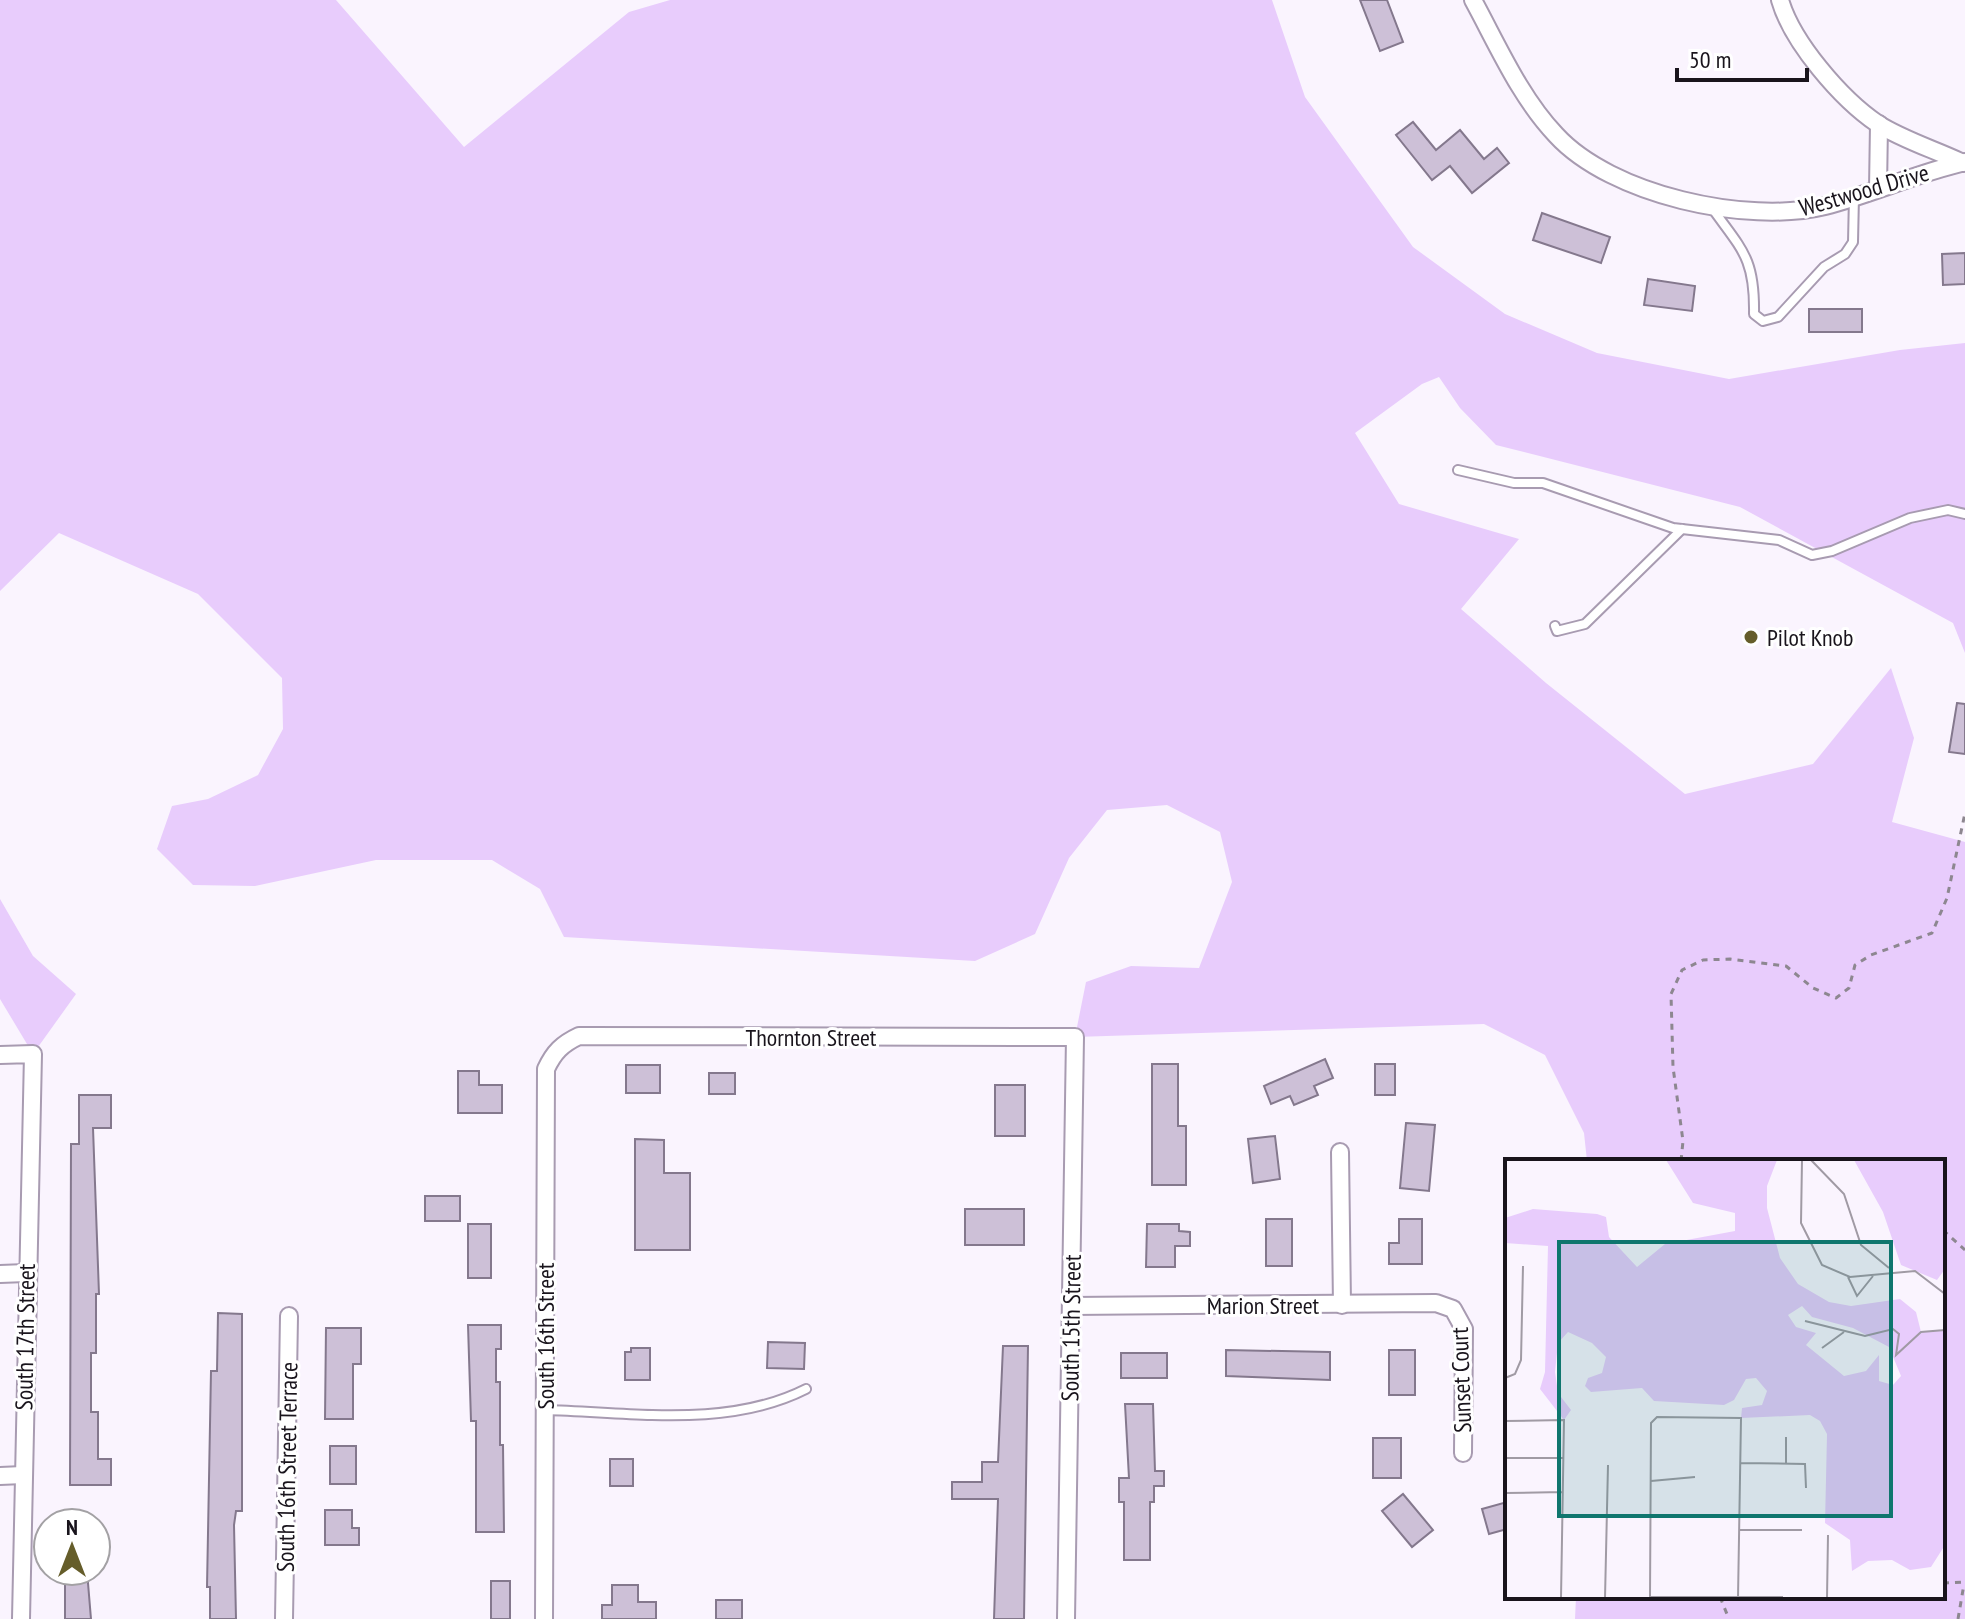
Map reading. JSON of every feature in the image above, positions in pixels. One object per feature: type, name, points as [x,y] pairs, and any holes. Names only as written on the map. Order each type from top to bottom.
[{"type":"street","name":"Westwood Drive","points":[[1473,0],[1534,109],[1581,158],[1637,184],[1711,208],[1779,212],[1824,206],[1964,162]]},
{"type":"street","points":[[1780,0],[1785,19],[1833,84],[1879,124],[1964,162]]},
{"type":"street","points":[[1878,189],[1879,124]]},
{"type":"street","name":"Thornton Street","points":[[553,1054],[564,1043],[579,1036],[1075,1037]]},
{"type":"street","name":"South 15th Street","points":[[1066,1619],[1075,1037]]},
{"type":"street","name":"South 17th Street","points":[[0,1055],[33,1054],[21,1619]]},
{"type":"street","name":"South 16th Street","points":[[544,1619],[546,1069],[553,1054]]},
{"type":"street","points":[[1340,1152],[1342,1305]]},
{"type":"street","points":[[0,1274],[26,1273]]},
{"type":"street","name":"Marion Street","points":[[1071,1306],[1436,1303],[1453,1309]]},
{"type":"street","name":"Sunset Court","points":[[1453,1309],[1464,1329],[1463,1453]]},
{"type":"street","name":"South 16th Street Terrace","points":[[284,1619],[289,1316]]},
{"type":"street","points":[[0,1476],[23,1475]]},
{"type":"lane","points":[[1711,208],[1744,249],[1755,289],[1754,314],[1763,321],[1778,317],[1813,278],[1845,254],[1853,242],[1854,196]]},
{"type":"lane","points":[[1458,470],[1514,483],[1543,483],[1623,513],[1682,529],[1779,540],[1812,555],[1832,551],[1910,518],[1948,510],[1965,514]]},
{"type":"lane","points":[[1555,626],[1557,631],[1585,624],[1682,529]]},
{"type":"lane","points":[[545,1410],[682,1415],[734,1412],[778,1403],[806,1389]]},
{"type":"path","points":[[1681,1159],[1683,1141],[1673,1067],[1671,994],[1682,970],[1703,960],[1730,959],[1786,966],[1813,988],[1836,998],[1849,988],[1855,965],[1871,955],[1932,933],[1947,898],[1965,813]]},
{"type":"path","points":[[1945,1232],[1965,1250]]},
{"type":"path","points":[[1958,1619],[1964,1583]]},
{"type":"path","points":[[1721,1599],[1729,1619]]},
{"type":"shaded area","points":[[0,0],[336,0],[464,147],[629,12],[670,0],[1272,0],[1305,97],[1413,247],[1505,314],[1597,353],[1729,379],[1900,350],[1965,343],[1965,653],[1953,623],[1740,507],[1496,445],[1460,408],[1439,377],[1422,384],[1355,433],[1399,504],[1519,539],[1461,609],[1546,683],[1685,794],[1813,764],[1891,668],[1914,738],[1892,822],[1965,842],[1965,1619],[1575,1619],[1576,1599],[1945,1599],[1945,1159],[1587,1159],[1584,1133],[1545,1055],[1484,1024],[1075,1037],[1086,982],[1131,966],[1199,968],[1232,882],[1220,832],[1167,805],[1107,810],[1069,858],[1035,934],[975,961],[564,937],[540,889],[492,860],[376,860],[255,886],[193,885],[157,849],[172,806],[208,799],[258,775],[283,729],[282,678],[198,594],[59,533],[0,591]]},
{"type":"shaded area","points":[[0,899],[33,956],[76,994],[33,1054],[0,999]]},
{"type":"building","points":[[1360,0],[1387,0],[1403,42],[1380,51]]},
{"type":"building","points":[[1413,122],[1436,150],[1460,130],[1484,159],[1497,148],[1509,163],[1472,193],[1450,166],[1432,180],[1396,135]]},
{"type":"building","points":[[1542,213],[1610,237],[1601,263],[1533,240]]},
{"type":"building","points":[[1965,253],[1965,284],[1943,285],[1942,254]]},
{"type":"building","points":[[1648,279],[1695,286],[1692,311],[1644,305]]},
{"type":"building","points":[[1809,309],[1862,309],[1862,332],[1809,332]]},
{"type":"building","points":[[1957,703],[1965,704],[1965,754],[1949,752]]},
{"type":"building","points":[[1325,1059],[1333,1078],[1314,1086],[1318,1095],[1294,1105],[1290,1096],[1271,1104],[1264,1086]]},
{"type":"building","points":[[1152,1064],[1178,1064],[1178,1126],[1186,1126],[1186,1185],[1152,1185]]},
{"type":"building","points":[[1375,1064],[1395,1064],[1395,1095],[1375,1095]]},
{"type":"building","points":[[626,1065],[660,1065],[660,1093],[626,1093]]},
{"type":"building","points":[[458,1071],[479,1071],[479,1085],[502,1085],[502,1113],[458,1113]]},
{"type":"building","points":[[709,1073],[735,1073],[735,1094],[709,1094]]},
{"type":"building","points":[[995,1085],[1025,1085],[1025,1136],[995,1136]]},
{"type":"building","points":[[79,1095],[111,1095],[111,1128],[93,1128],[99,1294],[96,1294],[96,1353],[91,1353],[91,1412],[98,1412],[98,1459],[111,1459],[111,1485],[70,1485],[71,1144],[79,1144]]},
{"type":"building","points":[[1406,1123],[1435,1125],[1429,1191],[1400,1188]]},
{"type":"building","points":[[1275,1136],[1280,1179],[1253,1183],[1248,1139]]},
{"type":"building","points":[[635,1139],[664,1140],[664,1173],[690,1173],[690,1250],[635,1250]]},
{"type":"building","points":[[425,1196],[460,1196],[460,1221],[425,1221]]},
{"type":"building","points":[[965,1209],[1024,1209],[1024,1245],[965,1245]]},
{"type":"building","points":[[1266,1219],[1292,1219],[1292,1266],[1266,1266]]},
{"type":"building","points":[[1399,1219],[1422,1219],[1422,1264],[1389,1264],[1389,1243],[1399,1243]]},
{"type":"building","points":[[468,1224],[491,1224],[491,1278],[468,1278]]},
{"type":"building","points":[[1147,1224],[1179,1224],[1179,1231],[1190,1232],[1190,1246],[1175,1246],[1175,1267],[1146,1267]]},
{"type":"building","points":[[218,1313],[242,1314],[242,1511],[236,1511],[234,1525],[236,1619],[210,1619],[210,1587],[207,1587],[211,1371],[217,1371]]},
{"type":"building","points":[[468,1325],[501,1325],[501,1349],[496,1349],[496,1382],[500,1382],[504,1532],[476,1532],[476,1421],[471,1421]]},
{"type":"building","points":[[326,1328],[361,1328],[361,1364],[353,1364],[353,1419],[325,1419]]},
{"type":"building","points":[[768,1342],[805,1343],[804,1369],[767,1368]]},
{"type":"building","points":[[1003,1346],[1028,1346],[1024,1619],[994,1619],[998,1499],[952,1499],[952,1482],[982,1482],[982,1462],[998,1462]]},
{"type":"building","points":[[631,1348],[650,1348],[650,1380],[625,1380],[625,1352],[631,1352]]},
{"type":"building","points":[[1226,1350],[1330,1352],[1330,1380],[1226,1376]]},
{"type":"building","points":[[1389,1350],[1415,1350],[1415,1395],[1389,1395]]},
{"type":"building","points":[[1121,1353],[1167,1353],[1167,1378],[1121,1378]]},
{"type":"building","points":[[1125,1404],[1153,1404],[1155,1471],[1164,1471],[1164,1486],[1154,1486],[1154,1502],[1150,1502],[1150,1560],[1124,1560],[1124,1502],[1119,1502],[1119,1478],[1129,1478]]},
{"type":"building","points":[[1373,1438],[1401,1438],[1401,1478],[1373,1478]]},
{"type":"building","points":[[330,1446],[356,1446],[356,1484],[330,1484]]},
{"type":"building","points":[[610,1459],[633,1459],[633,1486],[610,1486]]},
{"type":"building","points":[[1403,1494],[1433,1530],[1412,1547],[1382,1511]]},
{"type":"building","points":[[1505,1503],[1505,1530],[1489,1534],[1482,1509]]},
{"type":"building","points":[[325,1510],[352,1510],[352,1528],[359,1528],[359,1545],[325,1545]]},
{"type":"building","points":[[491,1581],[510,1581],[510,1619],[491,1619]]},
{"type":"building","points":[[612,1585],[638,1585],[638,1602],[656,1602],[656,1619],[602,1619],[602,1605],[612,1605]]},
{"type":"building","points":[[65,1587],[88,1587],[91,1619],[65,1619]]},
{"type":"building","points":[[716,1600],[742,1600],[742,1619],[716,1619]]},
{"type":"place","name":"Pilot Knob","points":[[1751,637]]}]
